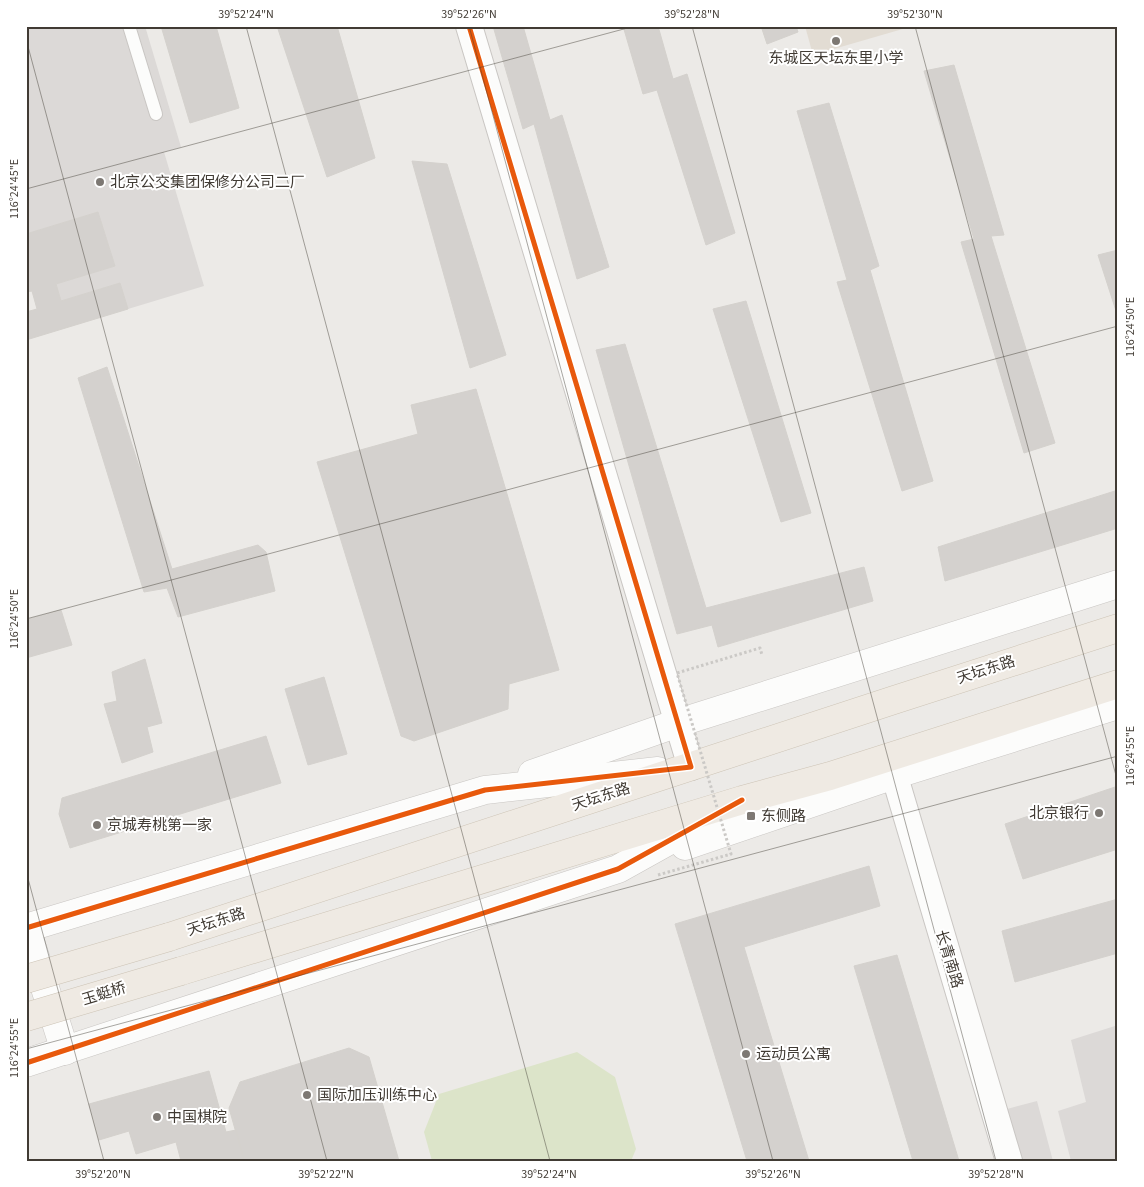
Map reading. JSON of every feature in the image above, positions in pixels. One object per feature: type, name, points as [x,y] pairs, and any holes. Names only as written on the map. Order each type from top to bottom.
[{"type":"main road","name":"天坛东路","points":[[26,979],[169,937],[1118,628]]},
{"type":"main road","points":[[742,800],[830,776],[892,766],[1118,684]]},
{"type":"main road","name":"玉蜓桥","points":[[26,1017],[742,800]]},
{"type":"street","points":[[469,26],[692,767],[485,790]]},
{"type":"street","points":[[65,1051],[26,928],[485,790],[678,723],[1118,584]]},
{"type":"street","points":[[26,1063],[618,868],[892,766],[1118,705]]},
{"type":"street","name":"长青南路","points":[[892,766],[1009,1161]]},
{"type":"street","points":[[618,868],[742,800]]},
{"type":"lane","points":[[129,26],[156,114]]},
{"type":"path","points":[[658,874],[731,854],[678,673],[760,648],[762,655]]},
{"type":"shaded area","name":"北京公交集团保修分公司二厂","points":[[26,26],[145,26],[181,147],[164,152],[204,286],[128,309],[120,283],[61,301],[56,284],[115,266],[98,212],[26,234]]},
{"type":"shaded area","name":"东城区天坛东里小学","points":[[805,26],[913,26],[813,55]]},
{"type":"shaded area","points":[[1118,1025],[1118,1161],[1071,1161],[1058,1111],[1086,1102],[1071,1040]]},
{"type":"shaded area","points":[[1037,1101],[1053,1161],[1021,1161],[1007,1109]]},
{"type":"green space","points":[[577,1052],[615,1077],[636,1149],[631,1161],[432,1161],[424,1132],[439,1094]]},
{"type":"building","points":[[161,26],[216,26],[239,108],[190,123]]},
{"type":"building","points":[[277,26],[337,26],[375,158],[327,177]]},
{"type":"building","points":[[493,26],[523,26],[550,120],[562,115],[609,267],[577,279],[534,124],[523,129]]},
{"type":"building","points":[[623,26],[658,26],[673,79],[687,74],[735,233],[706,245],[657,90],[643,94]]},
{"type":"building","points":[[761,26],[796,26],[798,32],[767,44]]},
{"type":"building","points":[[954,65],[1004,235],[991,236],[1055,443],[1024,453],[961,242],[974,239],[924,71]]},
{"type":"building","points":[[829,103],[879,266],[870,270],[933,481],[902,491],[837,282],[847,280],[797,111]]},
{"type":"building","points":[[412,161],[447,164],[506,355],[470,368]]},
{"type":"building","points":[[98,212],[115,266],[56,284],[61,301],[120,283],[128,309],[26,340],[26,312],[37,309],[32,291],[26,292],[26,234]]},
{"type":"building","points":[[1118,250],[1118,317],[1098,255]]},
{"type":"building","points":[[746,301],[811,513],[781,522],[713,309]]},
{"type":"building","points":[[625,344],[706,608],[864,567],[873,601],[718,647],[712,625],[677,634],[596,350]]},
{"type":"building","points":[[107,367],[172,569],[258,545],[266,552],[275,591],[178,617],[167,588],[144,592],[78,378]]},
{"type":"building","points":[[476,389],[559,670],[509,684],[508,709],[414,741],[401,736],[317,462],[418,434],[411,405]]},
{"type":"building","points":[[1118,490],[1118,528],[945,581],[938,547]]},
{"type":"building","points":[[61,610],[72,645],[26,658],[26,620]]},
{"type":"building","points":[[145,659],[162,723],[147,727],[153,752],[122,763],[104,704],[117,701],[112,672]]},
{"type":"building","points":[[324,677],[347,754],[308,765],[285,689]]},
{"type":"building","points":[[266,736],[281,783],[70,848],[59,814],[62,798]]},
{"type":"building","points":[[1118,786],[1118,849],[1023,879],[1005,824]]},
{"type":"building","name":"运动员公寓","points":[[869,866],[880,906],[744,947],[809,1161],[747,1161],[675,924]]},
{"type":"building","points":[[1118,899],[1118,953],[1015,982],[1002,931]]},
{"type":"building","points":[[897,955],[959,1161],[913,1161],[854,966]]},
{"type":"building","name":"国际加压训练中心","points":[[349,1048],[369,1057],[399,1161],[244,1161],[229,1108],[240,1082]]},
{"type":"building","name":"中国棋院","points":[[209,1071],[226,1132],[236,1130],[244,1161],[181,1161],[176,1142],[136,1154],[129,1131],[99,1140],[89,1104]]},
{"type":"cycle path","points":[[26,928],[485,790],[691,767],[469,26]]},
{"type":"cycle path","points":[[26,1063],[618,869],[742,800]]},
{"type":"place","name":"东城区天坛东里小学","points":[[836,41]]},
{"type":"place","name":"北京公交集团保修分公司二厂","points":[[100,182]]},
{"type":"place","name":"北京银行","points":[[1099,813]]},
{"type":"place","name":"东侧路","points":[[751,816]]},
{"type":"place","name":"京城寿桃第一家","points":[[97,825]]},
{"type":"place","name":"运动员公寓","points":[[746,1054]]},
{"type":"place","name":"国际加压训练中心","points":[[307,1095]]},
{"type":"place","name":"中国棋院","points":[[157,1117]]}]
